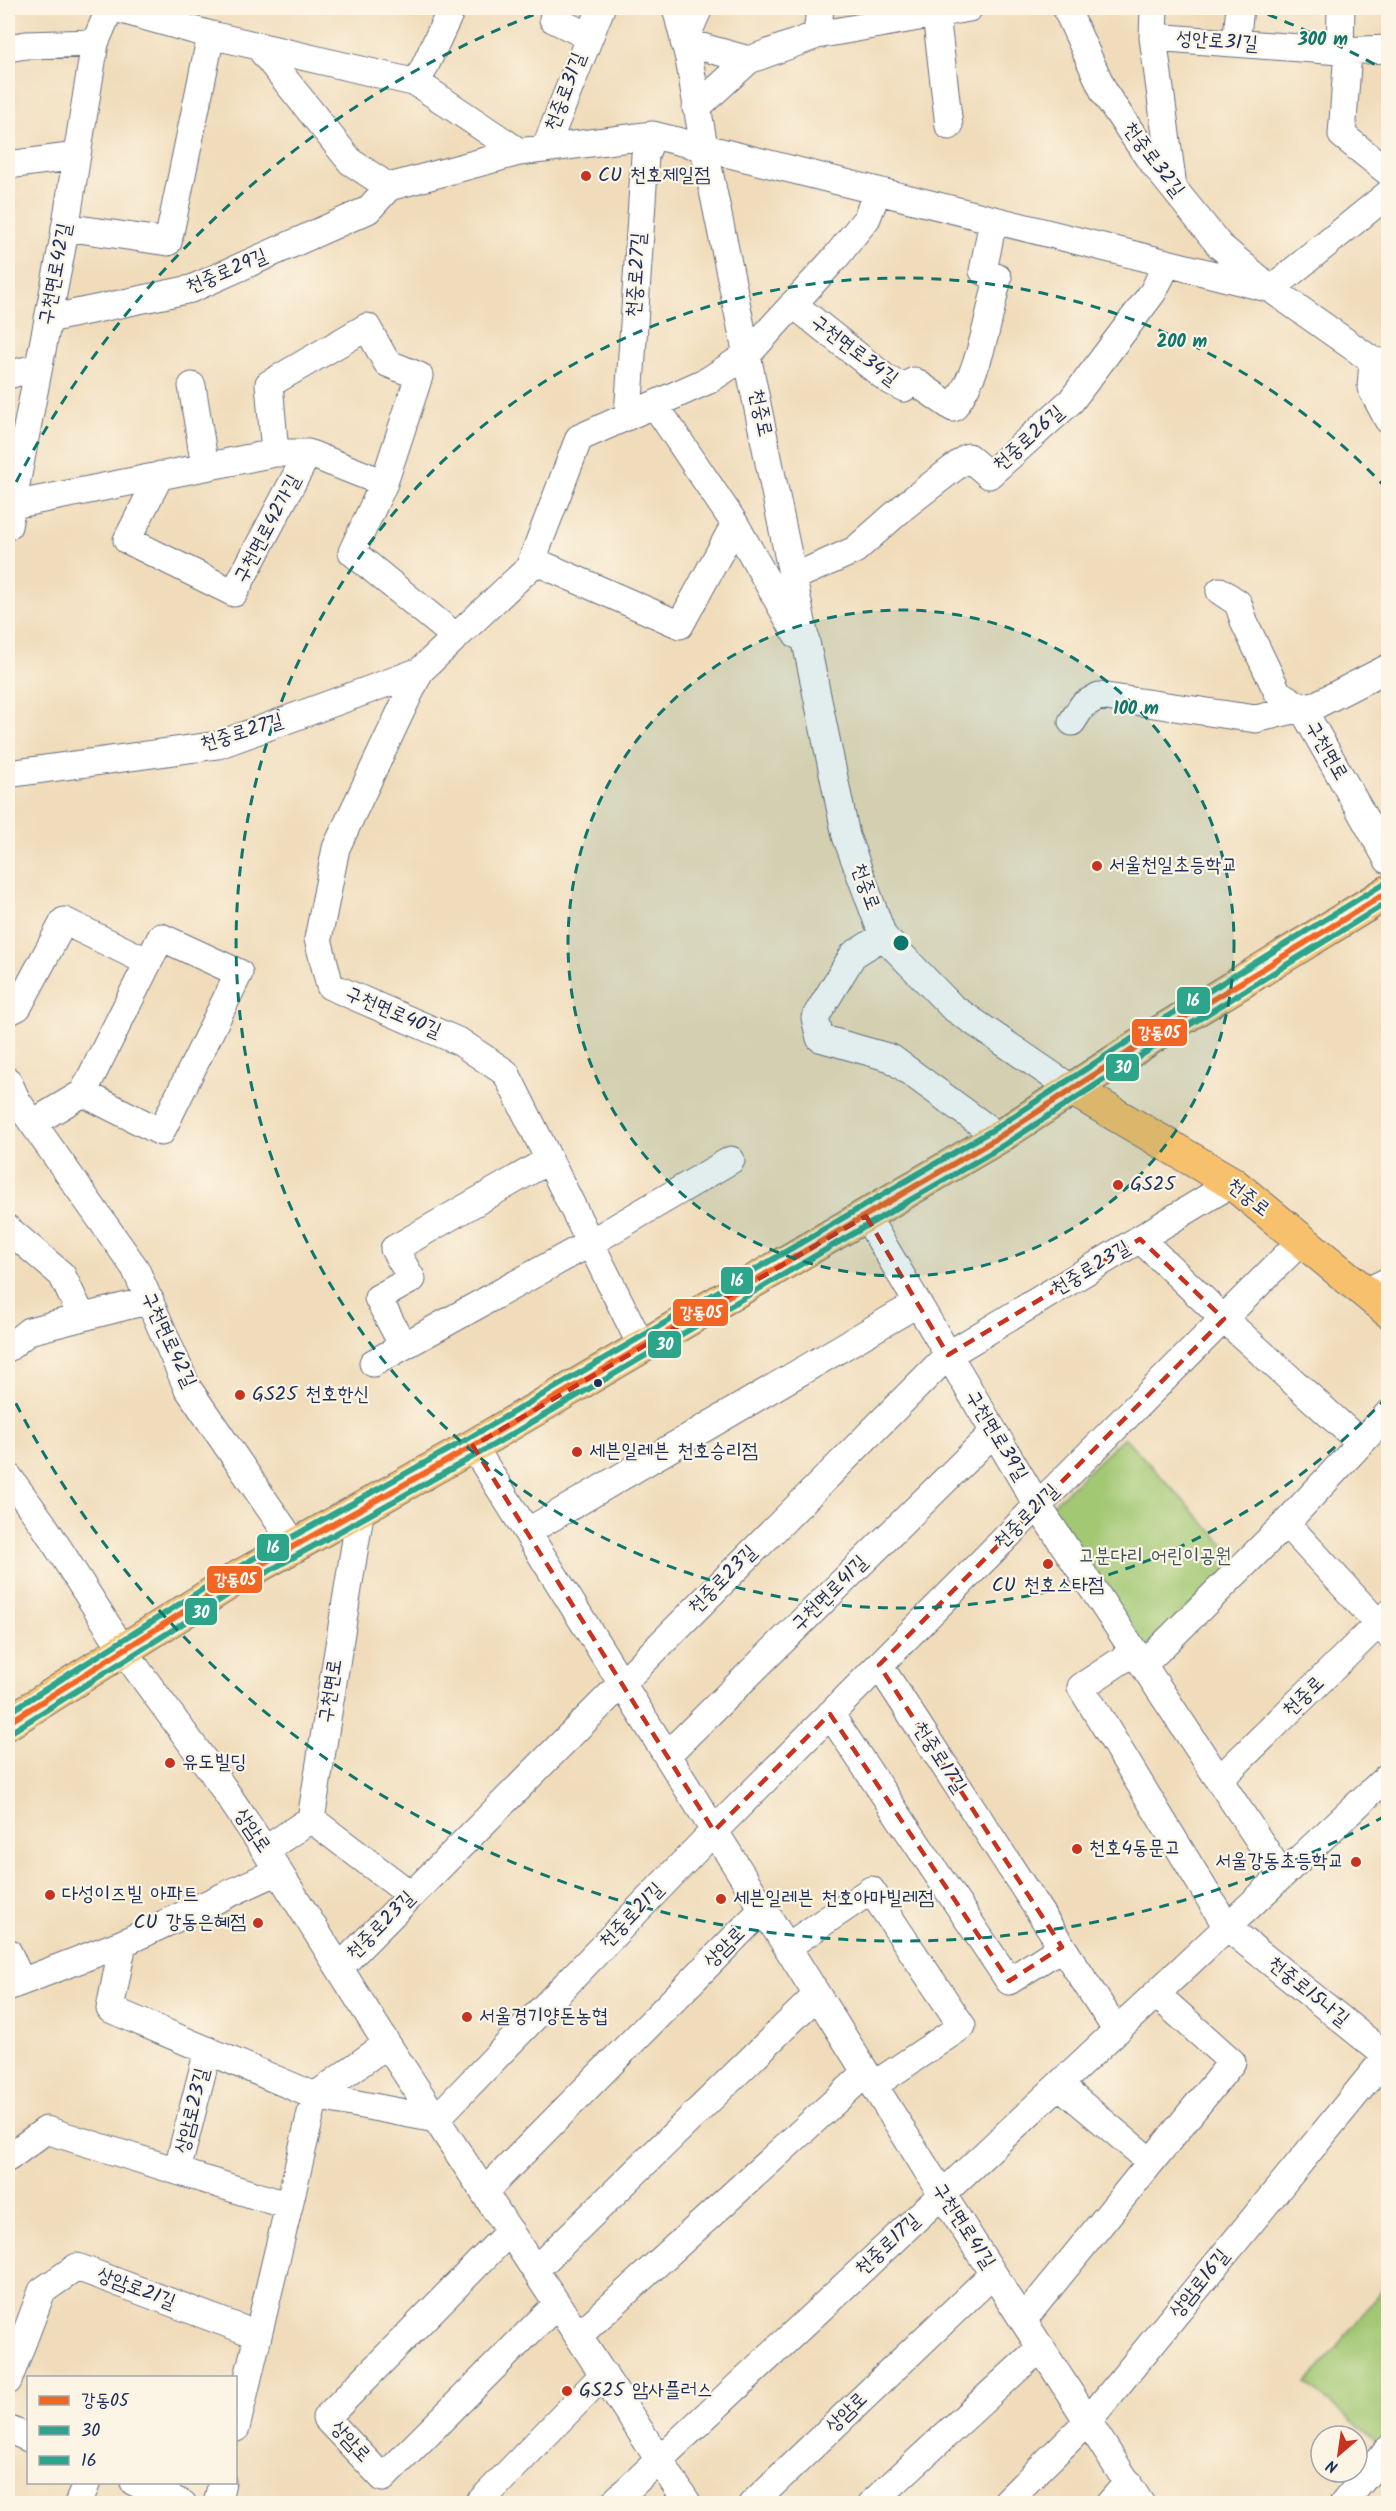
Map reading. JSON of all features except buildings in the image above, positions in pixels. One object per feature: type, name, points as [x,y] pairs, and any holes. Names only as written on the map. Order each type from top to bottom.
[{"type":"main road","points":[[8,1722],[294,1545],[473,1446],[999,1137],[1331,926],[1389,892]]},
{"type":"main road","name":"천중로","points":[[1072,1089],[1232,1183],[1302,1240],[1381,1295]]},
{"type":"street","name":"구천면로42길","points":[[9,512],[65,227],[95,43],[110,8]]},
{"type":"street","points":[[115,8],[146,12],[211,34],[417,83],[532,150]]},
{"type":"street","points":[[417,83],[452,8]]},
{"type":"street","name":"천중로31길","points":[[557,8],[553,19],[588,36]]},
{"type":"street","name":"천중로31길","points":[[532,150],[601,8]]},
{"type":"street","name":"천중로","points":[[676,8],[846,836],[883,936],[952,1007],[1072,1089]]},
{"type":"street","points":[[699,8],[684,42],[749,60]]},
{"type":"street","points":[[817,35],[819,8]]},
{"type":"street","points":[[696,108],[749,60],[817,35],[969,8]]},
{"type":"street","name":"천중로32길","points":[[1066,8],[1105,94],[1173,188],[1220,246],[1271,289]]},
{"type":"street","points":[[1154,8],[1153,37],[1173,188]]},
{"type":"street","points":[[1236,43],[1240,8]]},
{"type":"street","points":[[1341,8],[1344,51],[1342,135],[1389,172]]},
{"type":"street","points":[[936,14],[949,126]]},
{"type":"street","points":[[65,227],[168,242],[211,34]]},
{"type":"street","name":"성안로31길","points":[[1153,37],[1344,51],[1389,49]]},
{"type":"street","points":[[8,48],[26,45],[95,43]]},
{"type":"street","points":[[258,46],[351,162],[389,187],[532,150],[653,135],[1271,289],[1381,362],[1371,388],[1389,420]]},
{"type":"street","name":"천중로27길","points":[[628,417],[645,155],[653,135]]},
{"type":"street","points":[[8,165],[77,156]]},
{"type":"street","name":"천중로29길","points":[[48,319],[191,290],[368,210],[389,187]]},
{"type":"street","name":"구천면로34길","points":[[877,192],[867,218],[793,304],[887,379],[904,388],[914,381],[953,408],[964,393],[976,366],[998,278],[983,271],[993,221]]},
{"type":"street","points":[[1271,289],[1389,194]]},
{"type":"street","name":"천중로26길","points":[[794,578],[855,550],[907,504],[968,457],[989,475],[1071,401],[1153,292],[1167,264]]},
{"type":"street","points":[[748,354],[793,304]]},
{"type":"street","name":"구천면로42가길","points":[[9,512],[160,475],[274,453],[308,453],[384,483],[419,376],[387,363],[367,327],[269,384],[274,453]]},
{"type":"street","name":"천중로27길","points":[[8,774],[218,744],[420,672],[528,568],[579,438],[709,380],[748,354]]},
{"type":"street","points":[[8,375],[38,367]]},
{"type":"street","points":[[192,386],[205,467]]},
{"type":"street","points":[[655,405],[735,524],[809,657]]},
{"type":"street","name":"구천면로42가길","points":[[160,475],[127,540],[234,594],[308,453]]},
{"type":"street","points":[[384,483],[352,552],[456,637]]},
{"type":"street","points":[[532,560],[680,626],[735,524]]},
{"type":"street","name":"구천면로","points":[[1220,591],[1238,603],[1245,624],[1278,693],[1302,708],[1389,860]]},
{"type":"street","points":[[1072,722],[1083,705],[1099,696],[1256,719],[1318,704],[1389,668]]},
{"type":"street","name":"구천면로40길","points":[[420,672],[336,848],[318,939],[330,986],[460,1042],[506,1073],[642,1347]]},
{"type":"street","points":[[8,1012],[18,1007],[64,921],[148,962]]},
{"type":"street","points":[[883,936],[853,955],[815,1018],[820,1038],[891,1058],[999,1137]]},
{"type":"street","points":[[27,1128],[83,1093],[161,937],[239,973],[161,1132],[83,1093]]},
{"type":"street","name":"구천면로42길","points":[[8,1081],[27,1128],[135,1268],[187,1387],[294,1545]]},
{"type":"street","points":[[403,1346],[378,1298],[412,1279],[394,1249],[549,1160]]},
{"type":"street","points":[[373,1364],[590,1243],[731,1160]]},
{"type":"street","name":"천중로23길","points":[[340,1966],[948,1354],[1232,1183]]},
{"type":"street","name":"구천면로39길","points":[[866,1216],[1038,1506],[1282,1875]]},
{"type":"street","points":[[10,1235],[62,1275],[82,1317]]},
{"type":"street","name":"천중로23길","points":[[1140,1239],[1224,1319]]},
{"type":"street","name":"천중로21길","points":[[436,2119],[714,1831],[1302,1240]]},
{"type":"street","points":[[8,1348],[29,1331],[150,1300]]},
{"type":"street","points":[[527,1532],[918,1304]]},
{"type":"street","points":[[1224,1319],[1361,1443]]},
{"type":"street","points":[[1227,1927],[1081,1687],[1139,1658],[1286,1523],[1389,1414]]},
{"type":"street","name":"구천면로41길","points":[[667,1755],[994,1432]]},
{"type":"street","name":"구천면로41길","points":[[473,1446],[942,2194],[1135,2493]]},
{"type":"street","name":"상암로","points":[[8,1476],[44,1524],[123,1650],[211,1770],[272,1861],[387,2044],[688,2504]]},
{"type":"street","name":"구천면로","points":[[311,1819],[361,1508]]},
{"type":"street","points":[[1286,1523],[1385,1624]]},
{"type":"street","name":"천중로","points":[[1219,1780],[1385,1624]]},
{"type":"street","name":"천중로17길","points":[[879,1665],[1116,2031]]},
{"type":"street","points":[[830,1714],[1008,1981],[1062,1947]]},
{"type":"street","name":"천중로17길","points":[[612,2504],[1389,1776]]},
{"type":"street","points":[[8,1952],[14,1984],[123,1943],[272,1861],[311,1819],[411,1895]]},
{"type":"street","points":[[578,2336],[870,2079],[962,2026],[871,1890],[787,1947]]},
{"type":"street","name":"상암로","points":[[484,2192],[764,1909]]},
{"type":"street","name":"천중로15나길","points":[[1227,1927],[1388,2056]]},
{"type":"street","name":"상암로23길","points":[[123,1943],[110,2009],[315,2096],[436,2119]]},
{"type":"street","points":[[1023,2320],[1232,2062],[1156,1994]]},
{"type":"street","points":[[535,2270],[817,1995]]},
{"type":"street","points":[[237,2424],[315,2096],[387,2044]]},
{"type":"street","name":"상암로23길","points":[[177,2171],[208,2050]]},
{"type":"street","name":"상암로16길","points":[[1004,2504],[1088,2421],[1388,2056]]},
{"type":"street","points":[[1059,2085],[1151,2162]]},
{"type":"street","points":[[8,2158],[46,2130],[289,2206]]},
{"type":"street","name":"상암로","points":[[510,2231],[326,2418],[384,2478],[557,2304]]},
{"type":"street","name":"상암로21길","points":[[8,2381],[42,2291],[77,2267],[258,2335]]},
{"type":"street","name":"상암로","points":[[752,2504],[993,2274]]},
{"type":"street","points":[[870,2504],[1041,2347]]},
{"type":"street","points":[[478,2504],[604,2374]]},
{"type":"street","points":[[8,2429],[27,2438]]},
{"type":"street","points":[[1343,2504],[1389,2449]]},
{"type":"street","points":[[78,2504],[86,2484]]},
{"type":"street","points":[[138,2484],[183,2504]]},
{"type":"street","points":[[218,2504],[222,2484]]},
{"type":"street","points":[[1109,2504],[1135,2493]]},
{"type":"highlighted area","points":[[866,1216],[948,1355],[1140,1239],[1224,1319],[879,1665],[1062,1947],[1009,1981],[830,1714],[714,1831],[473,1446]]},
{"type":"green space","name":"고분다리 어린이공원","points":[[1124,1437],[1238,1559],[1145,1649],[1050,1507]]},
{"type":"green space","points":[[1388,2283],[1388,2432],[1379,2444],[1369,2436],[1369,2424],[1355,2424],[1306,2384]]},
{"type":"transit line","name":"16","points":[[8,1713],[233,1570],[469,1438],[994,1129],[1147,1029],[1383,884]]},
{"type":"transit line","name":"강동05","points":[[8,1723],[237,1578],[473,1446],[999,1137],[1152,1037],[1388,892]]},
{"type":"transit line","name":"30","points":[[13,1731],[242,1586],[478,1454],[1004,1145],[1157,1045],[1388,902]]},
{"type":"place","name":"CU 천호제일점","points":[[586,176]]},
{"type":"place","name":"서울천일초등학교","points":[[1097,866]]},
{"type":"place","name":"GS25","points":[[1118,1185]]},
{"type":"place","name":"GS25 천호한신","points":[[240,1395]]},
{"type":"place","name":"세븐일레븐 천호승리점","points":[[577,1452]]},
{"type":"place","name":"CU 천호스타점","points":[[1048,1564]]},
{"type":"place","name":"유도빌딩","points":[[170,1763]]},
{"type":"place","name":"천호4동문고","points":[[1077,1849]]},
{"type":"place","name":"서울강동초등학교","points":[[1356,1862]]},
{"type":"place","name":"다성이즈빌 아파트","points":[[50,1895]]},
{"type":"place","name":"세븐일레븐 천호아마빌레점","points":[[721,1899]]},
{"type":"place","name":"CU 강동은혜점","points":[[258,1923]]},
{"type":"place","name":"서울경기양돈농협","points":[[467,2017]]},
{"type":"place","name":"GS25 암사플러스","points":[[567,2391]]}]
